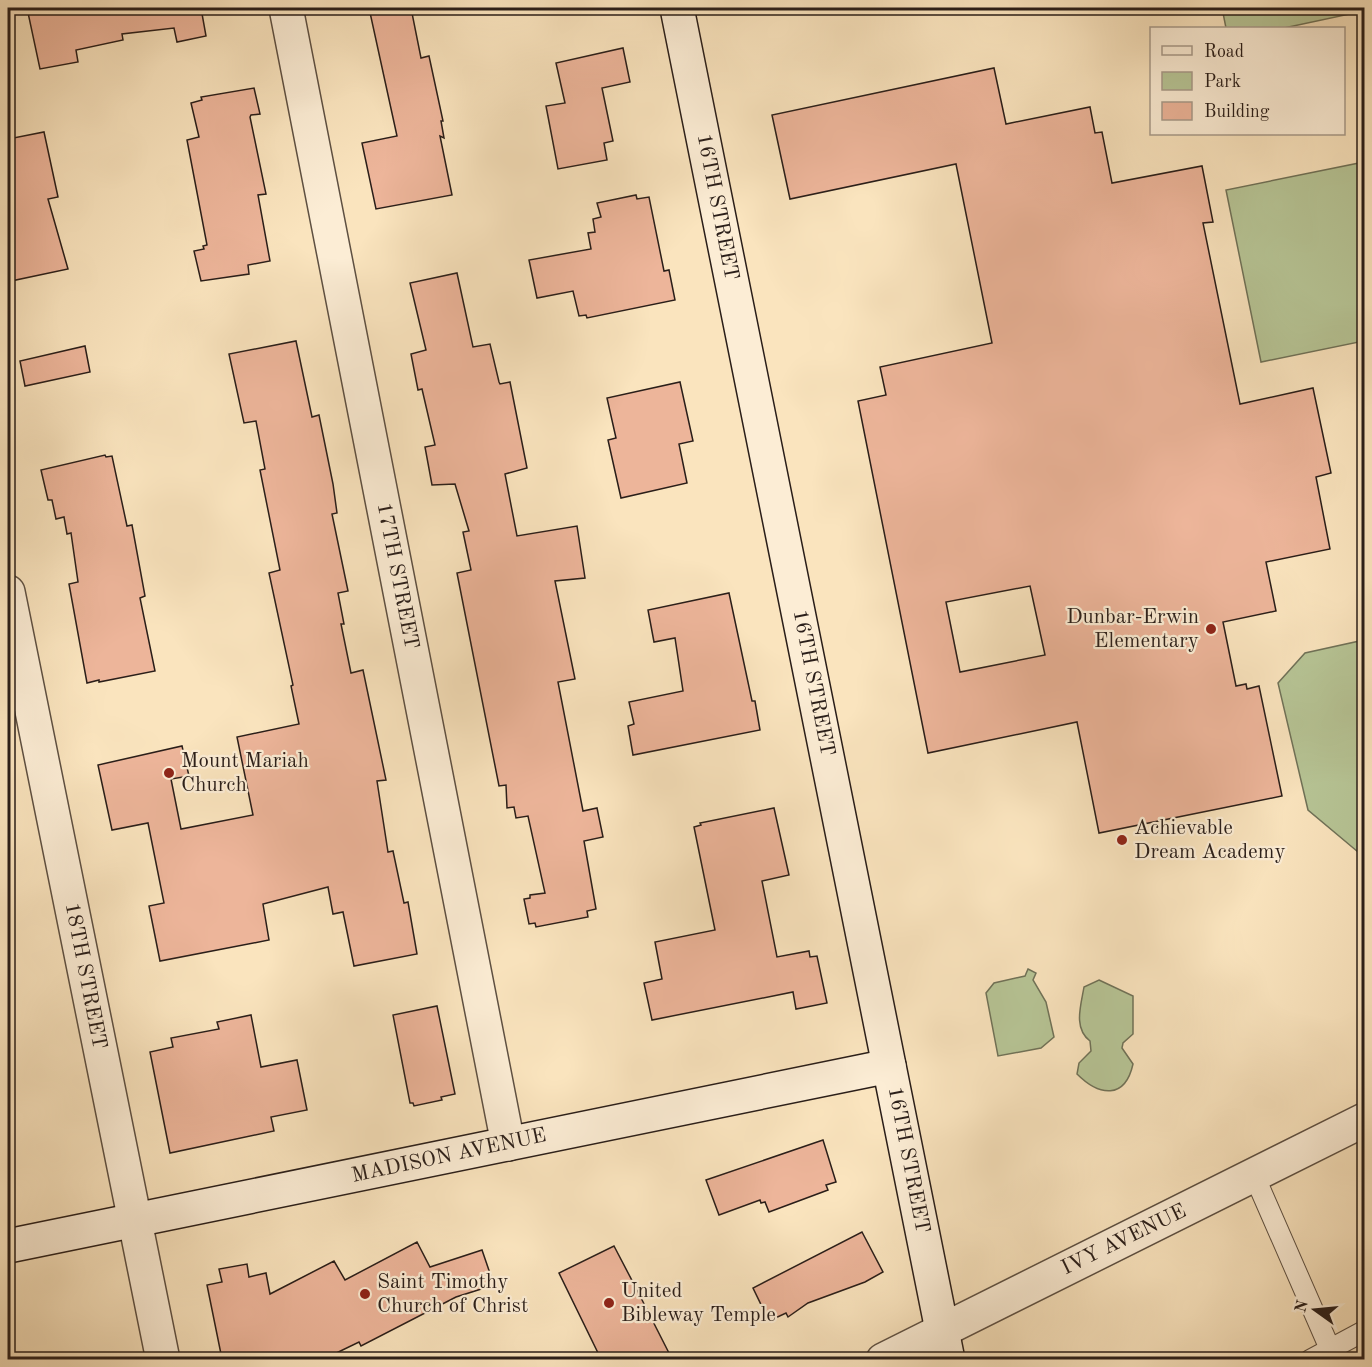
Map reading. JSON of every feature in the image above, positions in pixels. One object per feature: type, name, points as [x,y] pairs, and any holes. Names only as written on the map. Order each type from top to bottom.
[{"type":"street","name":"17TH STREET","points":[[286,8],[508,1144]]},
{"type":"street","name":"16TH STREET","points":[[677,8],[945,1345]]},
{"type":"street","name":"18TH STREET","points":[[8,592],[163,1359]]},
{"type":"street","name":"MADISON AVENUE","points":[[8,1246],[889,1066]]},
{"type":"street","name":"IVY AVENUE","points":[[883,1359],[945,1345],[1254,1175],[1365,1120]]},
{"type":"lane","points":[[1254,1175],[1330,1349]]},
{"type":"lane","points":[[1310,1359],[1365,1331]]},
{"type":"green space","points":[[1222,8],[1364,8],[1364,11],[1289,27],[1226,27]]},
{"type":"green space","points":[[1364,162],[1364,341],[1261,362],[1226,190]]},
{"type":"green space","points":[[1364,640],[1364,857],[1308,810],[1278,683],[1305,653]]},
{"type":"green space","points":[[1028,969],[1036,973],[1033,980],[1046,1002],[1054,1037],[1041,1048],[998,1056],[986,993],[994,983],[1025,976]]},
{"type":"green space","points":[[1099,980],[1133,996],[1133,1034],[1123,1043],[1122,1048],[1133,1064],[1124,1084],[1110,1091],[1094,1087],[1077,1074],[1079,1063],[1091,1051],[1090,1041],[1081,1030],[1080,1023],[1084,987]]},
{"type":"building","points":[[27,8],[201,8],[206,36],[177,42],[174,28],[122,34],[123,40],[76,50],[78,62],[40,69]]},
{"type":"building","points":[[369,8],[411,8],[421,58],[429,56],[443,121],[441,121],[444,138],[440,136],[452,195],[376,209],[362,143],[397,136]]},
{"type":"building","points":[[623,48],[630,82],[602,88],[613,141],[604,143],[607,160],[558,169],[546,106],[565,103],[556,63]]},
{"type":"building","points":[[994,68],[1006,124],[1090,107],[1095,133],[1102,132],[1112,183],[1202,166],[1213,222],[1203,223],[1240,404],[1313,388],[1331,473],[1316,477],[1330,549],[1266,562],[1276,611],[1223,622],[1236,686],[1246,684],[1247,689],[1259,686],[1282,796],[1099,833],[1077,722],[928,753],[858,401],[886,395],[880,367],[992,343],[956,164],[790,199],[772,115]],"holes":[[[1030,586],[1045,655],[960,672],[946,602]]]},
{"type":"building","points":[[254,88],[260,114],[250,117],[266,194],[258,195],[270,261],[248,265],[249,274],[201,281],[194,251],[204,249],[203,246],[207,245],[187,140],[199,137],[191,103],[202,100],[201,97]]},
{"type":"building","points":[[44,132],[58,197],[48,199],[68,269],[11,281],[8,260],[8,139]]},
{"type":"building","points":[[636,195],[637,199],[649,197],[664,271],[669,270],[675,300],[587,318],[586,315],[579,316],[573,291],[537,298],[529,260],[591,249],[588,233],[595,232],[593,219],[601,217],[597,203]]},
{"type":"building","points":[[457,273],[473,347],[490,344],[500,384],[510,382],[527,468],[505,474],[517,536],[577,526],[585,578],[555,581],[575,679],[558,682],[583,811],[597,808],[603,837],[584,841],[596,909],[587,911],[588,917],[536,927],[535,923],[529,924],[524,899],[530,898],[530,895],[545,893],[528,816],[516,818],[514,807],[507,808],[506,785],[499,786],[457,573],[471,570],[463,532],[469,531],[455,484],[432,485],[425,447],[435,445],[422,389],[418,390],[411,354],[426,350],[410,283]]},
{"type":"building","points":[[296,341],[312,417],[319,415],[333,484],[337,513],[332,514],[348,591],[338,593],[344,624],[341,624],[351,673],[363,670],[386,780],[377,781],[388,852],[393,851],[404,903],[408,902],[417,954],[354,966],[343,912],[333,914],[328,887],[263,904],[269,940],[160,961],[149,906],[164,903],[148,823],[112,830],[98,765],[182,746],[189,776],[171,779],[181,829],[253,815],[237,737],[299,724],[269,573],[280,570],[260,470],[265,469],[256,421],[244,423],[229,354]]},
{"type":"building","points":[[85,346],[90,372],[25,386],[20,361]]},
{"type":"building","points":[[680,382],[693,441],[679,444],[687,483],[621,498],[608,440],[616,438],[607,398]]},
{"type":"building","points":[[105,455],[106,457],[112,456],[127,526],[132,525],[145,596],[140,598],[155,671],[87,683],[69,584],[78,582],[71,533],[67,534],[64,517],[56,519],[52,500],[48,500],[41,470]]},
{"type":"building","points":[[729,593],[760,730],[633,755],[628,726],[634,724],[629,702],[683,691],[675,638],[654,642],[648,610]]},
{"type":"building","points":[[774,808],[789,875],[762,881],[777,957],[809,951],[810,957],[817,956],[827,1003],[796,1009],[793,992],[652,1020],[644,983],[662,979],[655,942],[715,930],[694,827],[701,825],[700,823]]},
{"type":"building","points":[[437,1006],[455,1094],[441,1097],[442,1100],[414,1106],[410,1103],[393,1015]]},
{"type":"building","points":[[251,1015],[261,1067],[297,1060],[307,1110],[271,1117],[274,1131],[170,1153],[150,1052],[173,1047],[171,1038],[219,1029],[217,1022]]},
{"type":"building","points":[[823,1140],[836,1182],[826,1185],[828,1190],[769,1212],[765,1202],[761,1203],[760,1200],[719,1215],[706,1180]]},
{"type":"building","points":[[862,1232],[883,1272],[865,1282],[808,1303],[788,1317],[786,1313],[769,1321],[753,1288]]},
{"type":"building","name":"Saint Timothy Church of Christ","points":[[417,1242],[430,1267],[482,1250],[494,1285],[456,1297],[361,1346],[359,1342],[324,1359],[222,1359],[207,1285],[222,1282],[219,1269],[247,1264],[249,1277],[266,1273],[270,1294],[334,1261],[345,1280]]},
{"type":"building","name":"United Bibleway Temple","points":[[614,1246],[672,1359],[601,1359],[559,1273]]},
{"type":"place","name":"Dunbar-Erwin Elementary","points":[[1211,629]]},
{"type":"place","name":"Mount Mariah Church","points":[[169,773]]},
{"type":"place","name":"Achievable Dream Academy","points":[[1122,840]]},
{"type":"place","name":"Saint Timothy Church of Christ","points":[[365,1294]]},
{"type":"place","name":"United Bibleway Temple","points":[[609,1303]]}]
